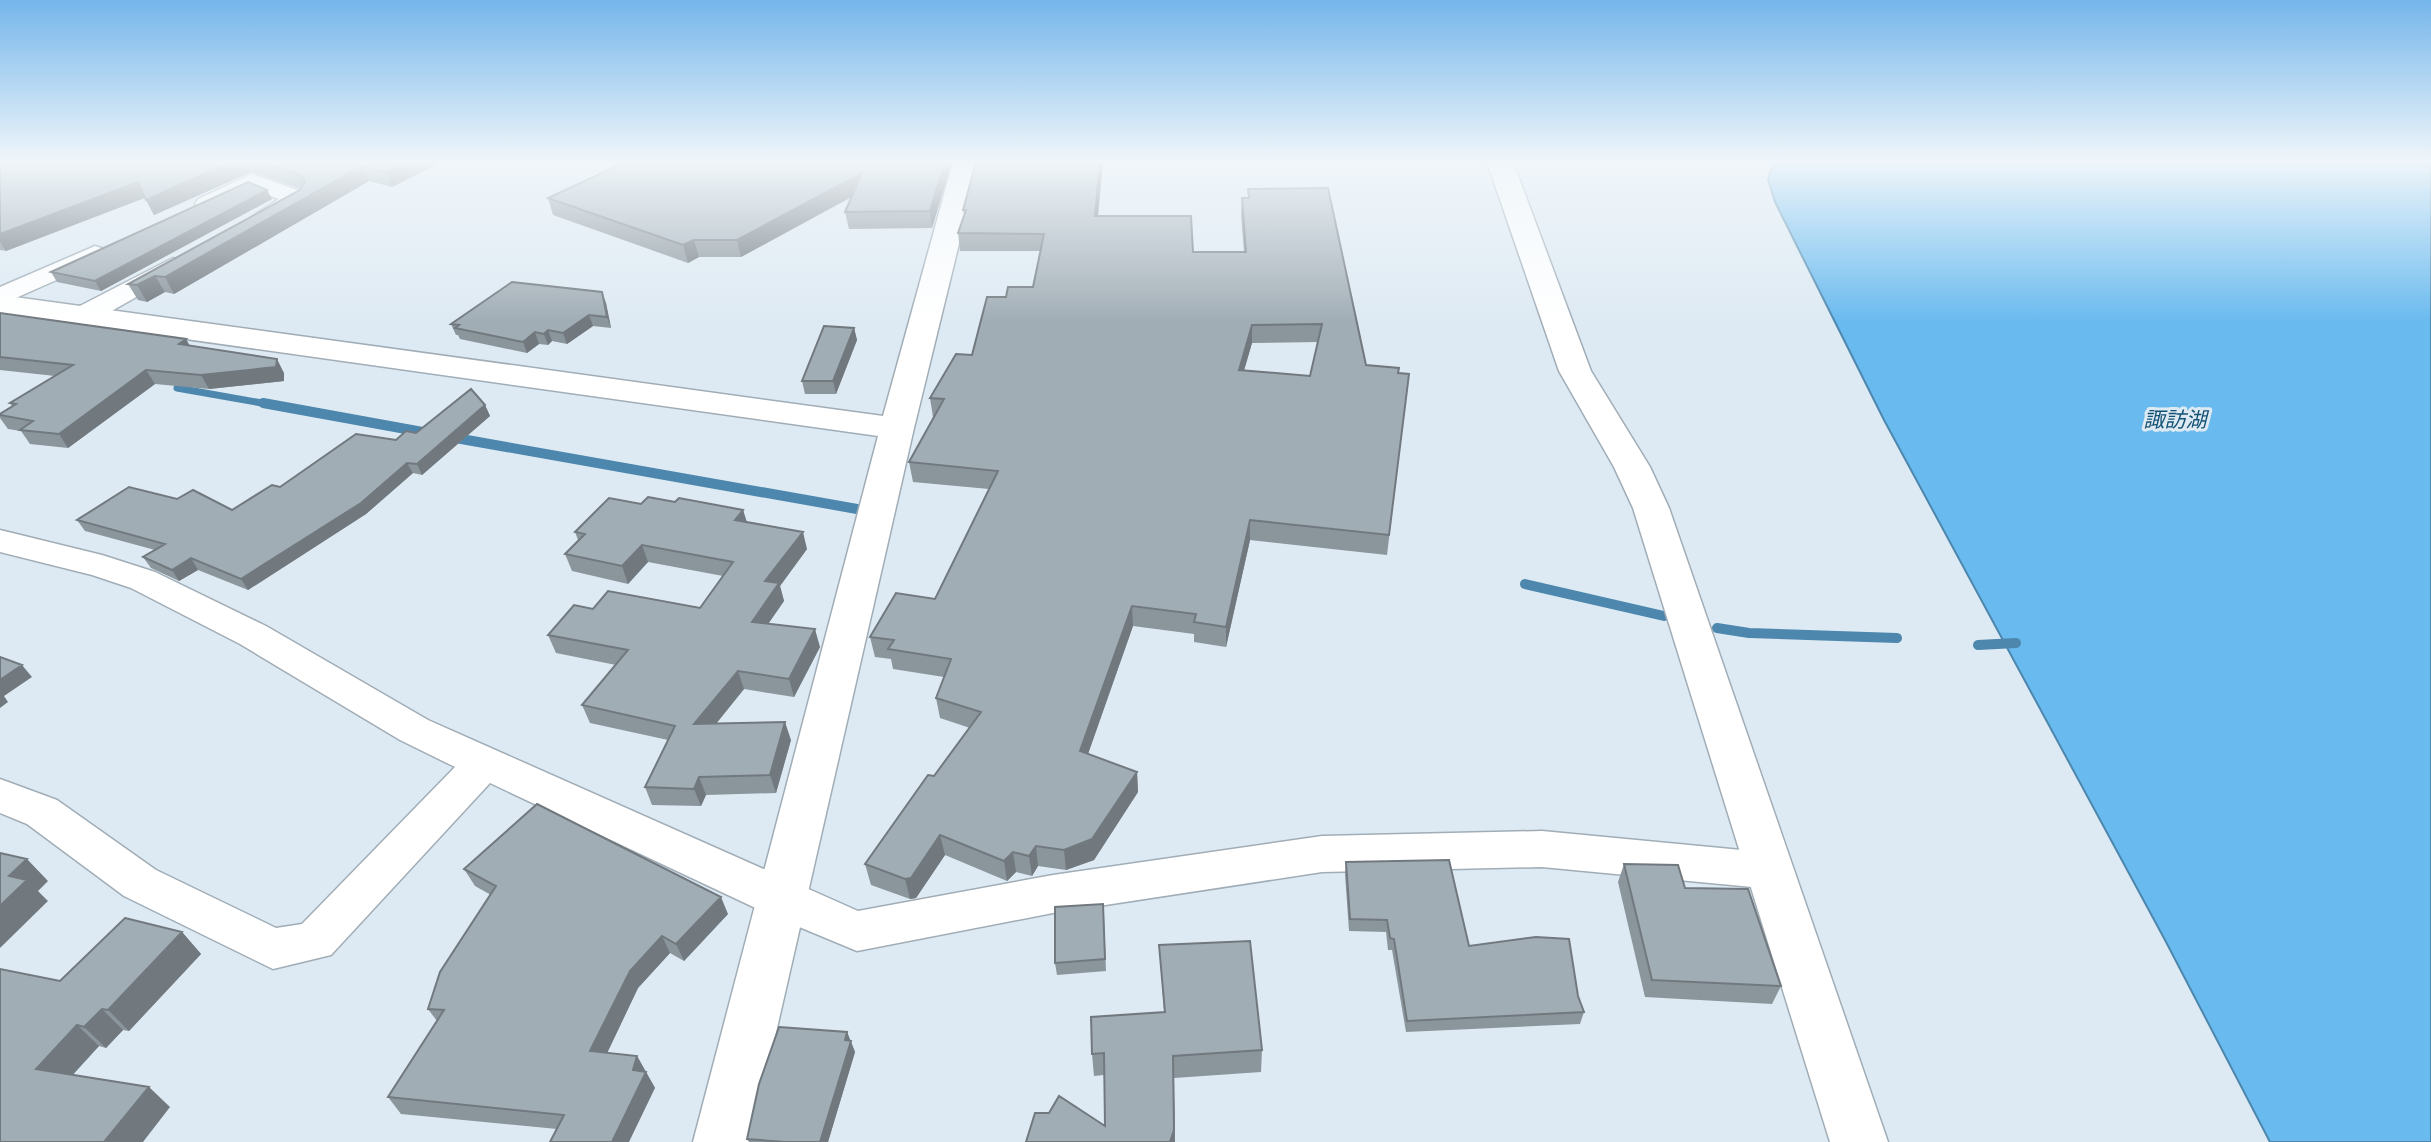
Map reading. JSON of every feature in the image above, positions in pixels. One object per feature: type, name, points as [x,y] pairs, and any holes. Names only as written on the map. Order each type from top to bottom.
[{"type":"street","points":[[238,231],[267,215]]},
{"type":"street","points":[[722,1142],[784,901],[897,428],[952,215]]},
{"type":"street","points":[[1519,215],[1575,371],[1632,467],[1651,508],[1859,1142]]},
{"type":"street","points":[[0,297],[121,243]]},
{"type":"street","points":[[84,315],[191,257]]},
{"type":"street","points":[[0,304],[897,428]]},
{"type":"street","points":[[0,541],[102,566],[143,580],[253,635],[414,730],[784,901],[857,931],[1053,894],[1322,854],[1542,849],[1752,869]]},
{"type":"street","points":[[0,795],[42,812],[140,883],[273,949],[314,941],[485,762]]},
{"type":"water","name":"諏訪湖","points":[[1782,215],[2431,215],[2431,1142],[2270,1142],[2165,940],[1884,420]]},
{"type":"building","points":[[0,215],[50,215],[0,234]]},
{"type":"building","points":[[175,215],[219,215],[95,281],[51,272]]},
{"type":"building","points":[[254,215],[275,215],[165,277],[155,276],[137,285],[128,284]]},
{"type":"building","points":[[598,215],[783,215],[737,240],[694,240],[683,245]]},
{"type":"building","points":[[964,215],[1191,216],[1193,252],[1246,252],[1243,215],[1334,215],[1366,365],[1399,368],[1398,373],[1409,374],[1389,535],[1250,520],[1226,627],[1194,622],[1196,614],[1132,606],[1080,751],[1137,772],[1092,839],[1064,850],[1036,846],[1029,856],[1013,852],[1004,861],[940,835],[911,878],[905,879],[865,864],[928,775],[934,776],[981,712],[936,698],[951,659],[888,649],[894,640],[870,637],[896,593],[935,599],[998,471],[909,462],[944,399],[930,398],[956,354],[972,355],[987,297],[1006,297],[1008,287],[1033,287],[1044,234],[958,233]],"holes":[[[1322,324],[1310,376],[1239,370],[1252,325]]]},
{"type":"building","points":[[512,282],[602,292],[607,317],[589,315],[563,333],[548,330],[544,334],[535,332],[523,342],[455,328],[459,325],[451,324]]},
{"type":"building","points":[[0,313],[186,339],[179,344],[277,359],[276,367],[201,375],[146,370],[59,434],[20,430],[33,421],[0,414],[16,404],[10,403],[73,365],[0,357]]},
{"type":"building","points":[[824,326],[854,328],[833,381],[802,381]]},
{"type":"building","points":[[471,389],[485,405],[417,464],[407,463],[361,503],[241,579],[191,558],[172,570],[143,557],[165,544],[77,520],[129,487],[177,499],[193,490],[232,510],[272,485],[280,487],[356,434],[396,440],[406,431],[416,433]]},
{"type":"building","points":[[648,497],[675,502],[679,498],[743,510],[735,520],[803,532],[765,581],[779,583],[752,622],[815,629],[789,679],[738,671],[694,724],[785,722],[770,775],[699,777],[694,789],[645,787],[675,726],[582,705],[628,650],[548,635],[574,605],[593,609],[608,591],[700,608],[733,562],[642,545],[622,566],[565,554],[585,534],[575,532],[609,498],[641,504]]},
{"type":"building","points":[[0,657],[22,665],[0,680]]},
{"type":"building","points":[[537,804],[721,897],[676,944],[662,936],[630,971],[590,1051],[637,1056],[633,1070],[646,1072],[612,1142],[550,1142],[564,1115],[388,1097],[444,1010],[428,1009],[440,972],[496,886],[464,869]]},
{"type":"building","points":[[0,853],[27,859],[9,876],[27,880],[0,906]]},
{"type":"building","points":[[1449,860],[1469,946],[1536,937],[1569,939],[1578,996],[1584,1012],[1407,1021],[1394,939],[1390,938],[1387,920],[1350,919],[1346,862]]},
{"type":"building","points":[[1624,864],[1678,865],[1685,888],[1748,889],[1781,986],[1652,980]]},
{"type":"building","points":[[1103,904],[1105,959],[1055,963],[1055,907]]},
{"type":"building","points":[[125,918],[182,932],[108,1010],[102,1009],[84,1027],[77,1025],[36,1069],[149,1087],[104,1142],[0,1142],[0,969],[60,981]]},
{"type":"building","points":[[1250,941],[1262,1050],[1173,1056],[1174,1130],[1170,1142],[1026,1142],[1035,1113],[1049,1113],[1059,1096],[1105,1126],[1104,1053],[1092,1054],[1091,1017],[1165,1012],[1159,945]]},
{"type":"building","points":[[779,1027],[847,1032],[845,1040],[851,1041],[820,1142],[747,1139],[759,1084]]},
{"type":"waterway","points":[[177,388],[273,405]]},
{"type":"waterway","points":[[263,403],[428,433]]},
{"type":"waterway","points":[[450,437],[857,509]]},
{"type":"waterway","points":[[1525,584],[1664,616]]},
{"type":"waterway","points":[[1717,628],[1749,633],[1897,638]]},
{"type":"waterway","points":[[1978,645],[2016,643]]}]
